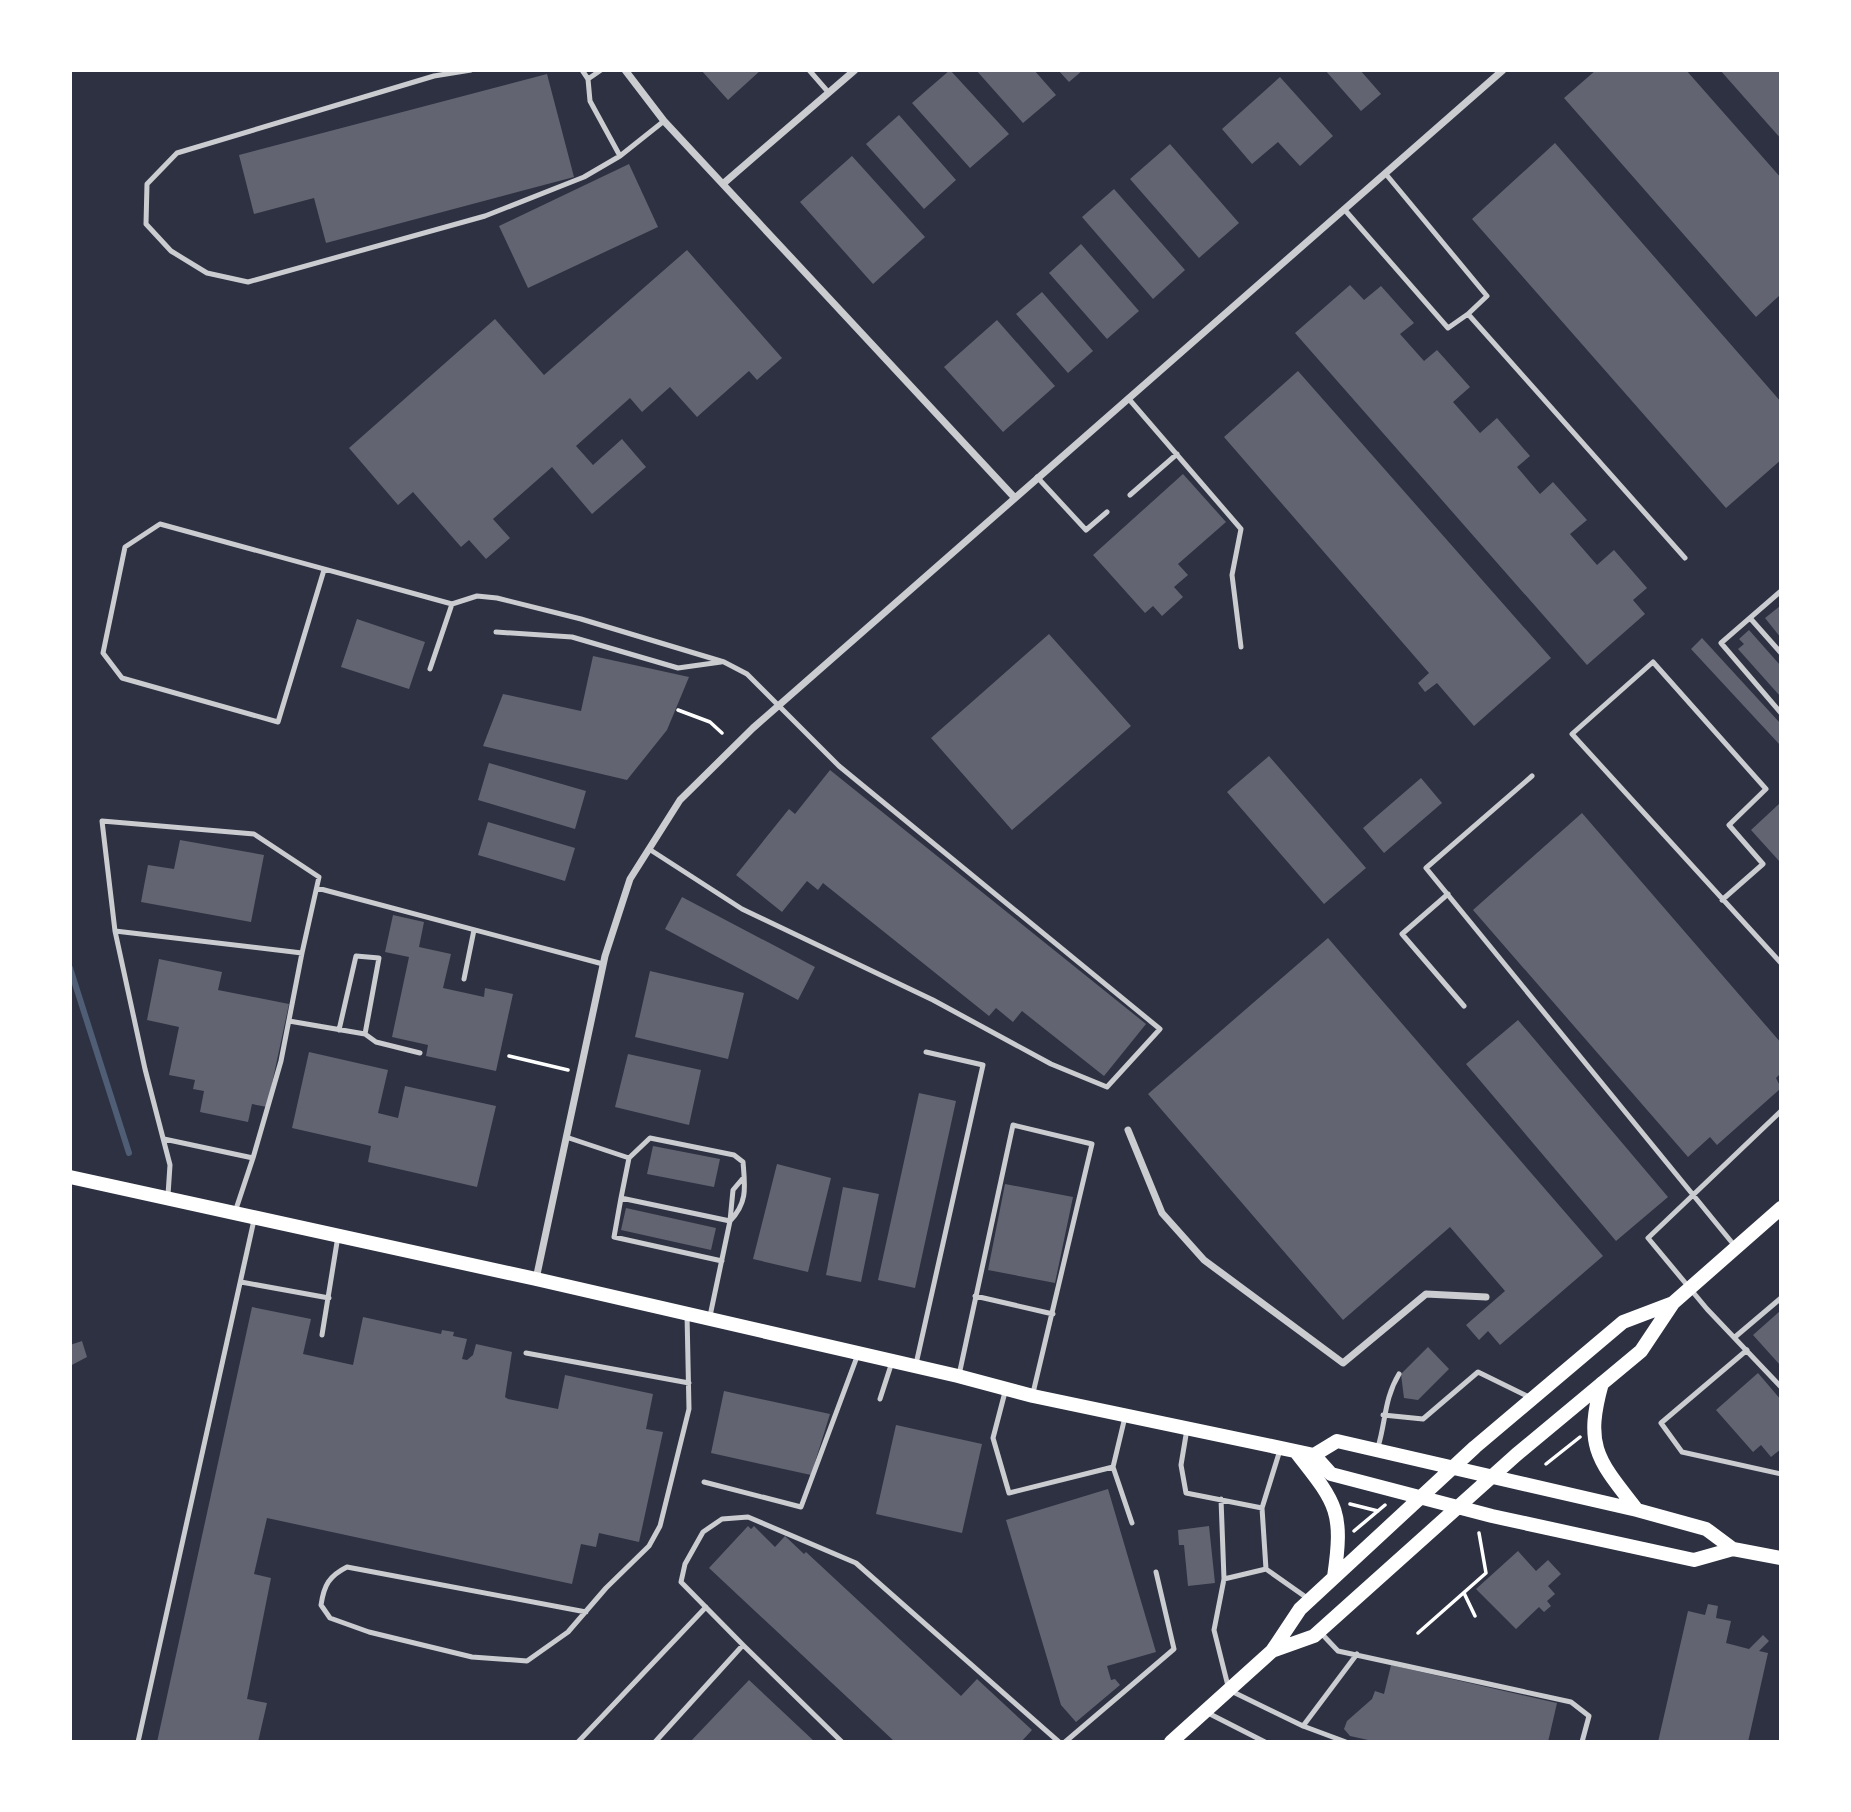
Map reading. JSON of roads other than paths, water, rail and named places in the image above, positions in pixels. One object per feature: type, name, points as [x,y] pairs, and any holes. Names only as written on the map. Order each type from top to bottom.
[{"type":"main road","points":[[70,1177],[536,1279],[958,1376],[1032,1396],[1188,1426],[1314,1455],[1331,1474],[1694,1560],[1733,1549]]},
{"type":"main road","points":[[1272,1651],[1319,1631],[1491,1477],[1641,1350],[1673,1303],[1781,1208]]},
{"type":"main road","points":[[1174,1741],[1272,1651],[1300,1609],[1451,1467],[1623,1322],[1673,1303]]},
{"type":"main road","points":[[1602,1383],[1594,1413],[1594,1446],[1609,1474],[1637,1510]]},
{"type":"main road","points":[[1314,1455],[1337,1441],[1378,1450],[1637,1510],[1706,1529],[1733,1549],[1781,1558]]},
{"type":"main road","points":[[1296,1452],[1326,1490],[1338,1516],[1339,1545],[1334,1577]]},
{"type":"street","points":[[625,70],[664,121],[1014,497]]},
{"type":"street","points":[[724,183],[855,70]]},
{"type":"street","points":[[536,1279],[603,964],[631,879],[680,800],[780,704],[1503,70]]},
{"type":"street","points":[[1128,1130],[1162,1213],[1195,1250],[1343,1363],[1426,1294],[1486,1297]]},
{"type":"lane","points":[[471,70],[434,76],[177,152],[148,184],[146,224],[171,251],[207,273],[248,282],[485,216],[584,177],[620,156],[664,121]]},
{"type":"lane","points":[[582,70],[588,79],[590,101],[620,156]]},
{"type":"lane","points":[[588,79],[601,70]]},
{"type":"lane","points":[[809,70],[829,93]]},
{"type":"lane","points":[[1344,209],[1448,328],[1468,314],[1487,296],[1385,173]]},
{"type":"lane","points":[[1468,314],[1685,558]]},
{"type":"lane","points":[[1128,398],[1241,529],[1233,575],[1241,647]]},
{"type":"lane","points":[[1130,495],[1177,454]]},
{"type":"lane","points":[[1037,477],[1086,530],[1107,512]]},
{"type":"lane","points":[[324,570],[278,722],[122,678],[103,653],[124,548],[160,524],[452,604],[477,596],[497,598],[724,662],[747,674],[780,704],[839,766],[1160,1029],[1107,1087],[1051,1064],[933,1000],[742,909],[649,849]]},
{"type":"lane","points":[[1780,594],[1721,643],[1781,713]]},
{"type":"lane","points":[[430,669],[452,604]]},
{"type":"lane","points":[[1750,618],[1781,653]]},
{"type":"lane","points":[[496,632],[572,637],[678,668],[724,662]]},
{"type":"lane","points":[[1722,900],[1763,864],[1729,825],[1766,789],[1653,662],[1572,734],[1722,900],[1781,964]]},
{"type":"lane","points":[[1532,776],[1426,867],[1736,1248]]},
{"type":"lane","points":[[167,1199],[170,1165],[116,931],[102,821],[254,834],[319,877],[281,1061],[235,1213]]},
{"type":"lane","points":[[317,888],[603,964]]},
{"type":"lane","points":[[1448,894],[1402,934],[1464,1006]]},
{"type":"lane","points":[[464,979],[474,930]]},
{"type":"lane","points":[[116,931],[302,953]]},
{"type":"lane","points":[[339,1030],[356,956],[379,958],[365,1034]]},
{"type":"lane","points":[[289,1021],[365,1034],[376,1042],[420,1053]]},
{"type":"lane","points":[[915,1368],[983,1065],[926,1052]]},
{"type":"lane","points":[[1781,1111],[1648,1238],[1781,1387]]},
{"type":"lane","points":[[958,1376],[1013,1125],[1092,1144],[1032,1396]]},
{"type":"lane","points":[[566,1137],[629,1158]]},
{"type":"lane","points":[[722,1261],[614,1237],[629,1158],[650,1138],[734,1155],[743,1163],[747,1188],[742,1209],[730,1221]]},
{"type":"lane","points":[[164,1139],[253,1158]]},
{"type":"lane","points":[[709,1319],[730,1221],[733,1190],[744,1177]]},
{"type":"lane","points":[[621,1198],[730,1221]]},
{"type":"lane","points":[[648,1213],[650,1205]]},
{"type":"lane","points":[[671,1218],[673,1209]]},
{"type":"lane","points":[[693,1223],[695,1214]]},
{"type":"lane","points":[[138,1742],[255,1217]]},
{"type":"lane","points":[[642,1243],[643,1235]]},
{"type":"lane","points":[[322,1335],[338,1236]]},
{"type":"lane","points":[[665,1248],[667,1240]]},
{"type":"lane","points":[[688,1254],[689,1245]]},
{"type":"lane","points":[[241,1282],[329,1298]]},
{"type":"lane","points":[[975,1296],[1053,1314]]},
{"type":"lane","points":[[1735,1337],[1781,1298]]},
{"type":"lane","points":[[586,1612],[346,1567],[332,1574],[323,1589],[321,1605],[330,1618],[369,1632],[472,1657],[527,1661],[568,1632],[649,1546],[660,1526],[689,1409],[687,1314]]},
{"type":"lane","points":[[1747,1350],[1661,1423],[1682,1452],[1781,1474]]},
{"type":"lane","points":[[526,1353],[688,1383]]},
{"type":"lane","points":[[704,1482],[801,1507],[858,1354]]},
{"type":"lane","points":[[880,1399],[892,1362]]},
{"type":"lane","points":[[1383,1415],[1423,1419],[1478,1372],[1533,1399]]},
{"type":"lane","points":[[1378,1450],[1383,1415],[1390,1390],[1399,1374]]},
{"type":"lane","points":[[1005,1388],[993,1438],[1009,1493],[1113,1467]]},
{"type":"lane","points":[[1125,1416],[1113,1467],[1132,1523]]},
{"type":"lane","points":[[1188,1426],[1181,1465],[1186,1493],[1262,1508]]},
{"type":"lane","points":[[1266,1569],[1262,1508],[1281,1449]]},
{"type":"lane","points":[[1221,1499],[1224,1579],[1213,1630],[1229,1690],[1303,1726],[1346,1742]]},
{"type":"lane","points":[[842,1742],[681,1582],[685,1564],[703,1532],[722,1519],[748,1517],[856,1563],[1059,1742]]},
{"type":"lane","points":[[1224,1579],[1266,1569],[1310,1600]]},
{"type":"lane","points":[[1065,1742],[1174,1649],[1156,1572]]},
{"type":"lane","points":[[578,1742],[706,1607]]},
{"type":"lane","points":[[1319,1631],[1338,1651],[1570,1702],[1589,1716],[1582,1742]]},
{"type":"lane","points":[[655,1742],[743,1646]]},
{"type":"lane","points":[[1303,1726],[1357,1654]]},
{"type":"lane","points":[[1205,1711],[1265,1742]]},
{"type":"waterway","points":[[70,968],[129,1153]]}]
